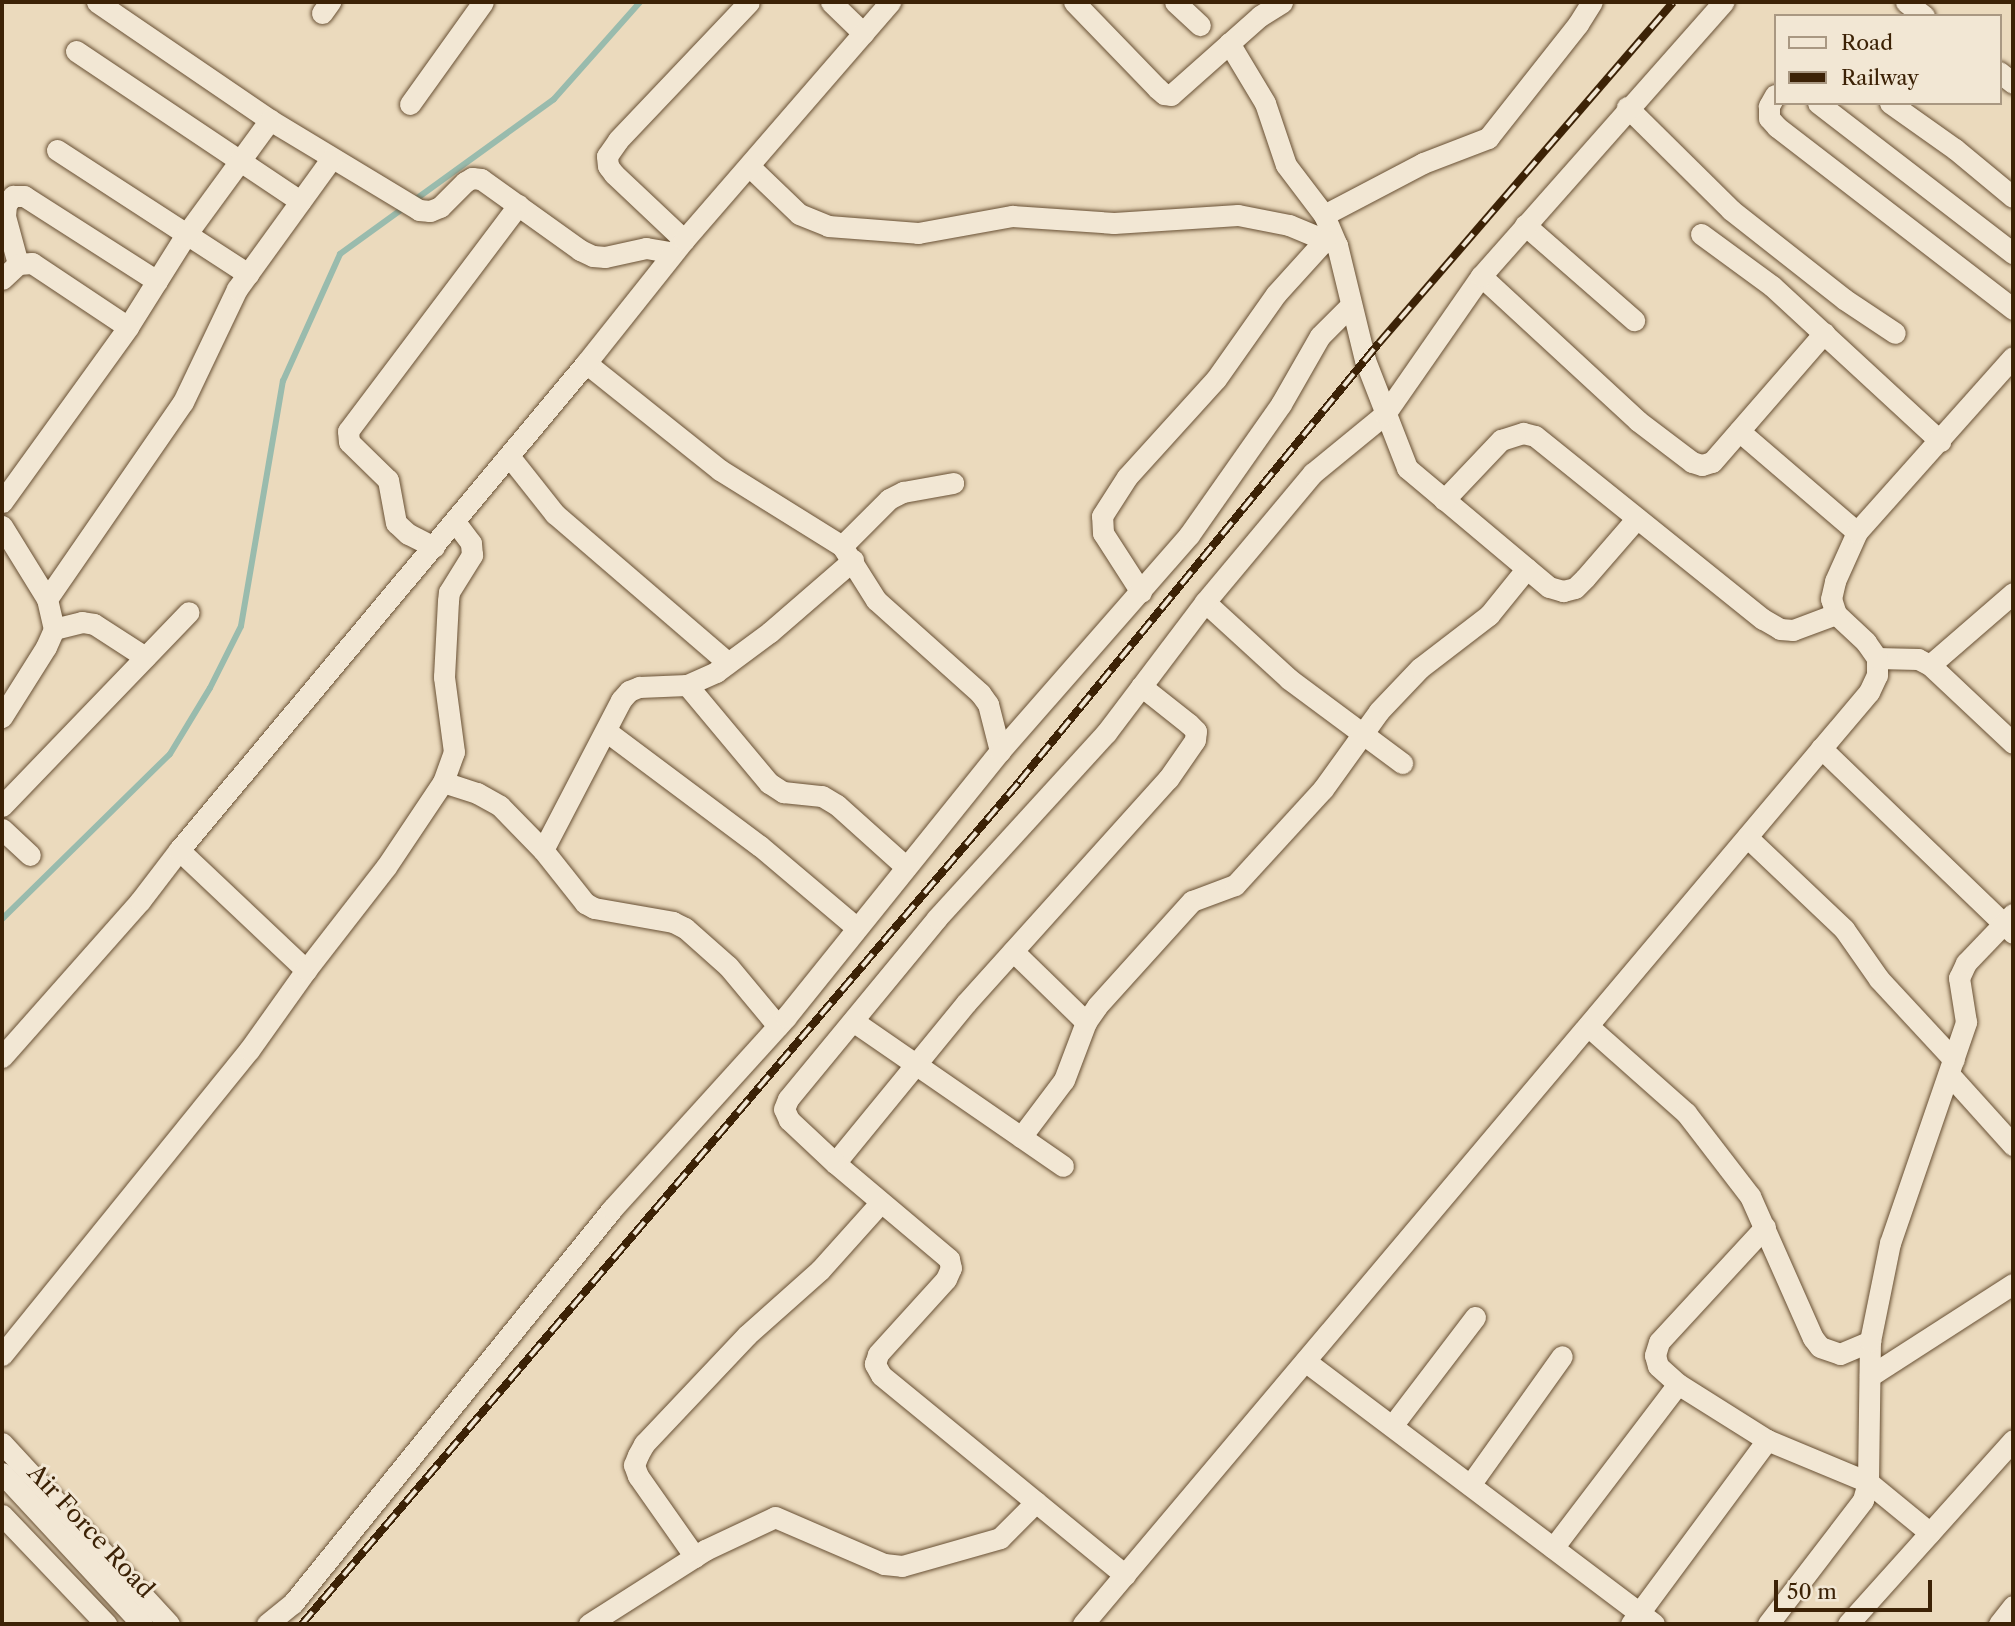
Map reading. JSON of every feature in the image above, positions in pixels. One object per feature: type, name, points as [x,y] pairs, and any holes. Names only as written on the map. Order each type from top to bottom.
[{"type":"street","points":[[97,2],[270,120],[419,210],[430,211],[440,207],[472,178],[489,184],[580,250],[593,256],[605,257],[646,248],[679,247]]},
{"type":"street","points":[[410,104],[483,2]]},
{"type":"street","points":[[679,247],[614,174],[608,166],[607,156],[618,140],[749,2]]},
{"type":"street","points":[[831,2],[863,33]]},
{"type":"street","points":[[2,1057],[139,901],[455,522],[679,247],[890,2]]},
{"type":"street","points":[[1074,2],[1164,94],[1178,90],[1229,43],[1282,2]]},
{"type":"street","points":[[1175,2],[1200,25]]},
{"type":"street","points":[[1324,215],[1423,163],[1488,138],[1578,24],[1592,2]]},
{"type":"street","points":[[1125,1574],[881,1375],[875,1364],[887,1343],[946,1279],[951,1268],[949,1259],[835,1163],[789,1120],[784,1109],[788,1099],[937,918],[1106,733],[1205,602],[1313,473],[1385,414],[1481,276],[1627,107],[1723,2]]},
{"type":"street","points":[[1906,2],[1921,14]]},
{"type":"street","points":[[1229,43],[1265,103],[1286,165],[1324,215],[1365,360],[1407,468],[1549,587],[1563,591],[1574,588],[1637,519]]},
{"type":"street","points":[[76,51],[241,158],[300,201]]},
{"type":"street","points":[[1773,99],[1769,106],[1769,118],[1777,127],[2013,309]]},
{"type":"street","points":[[1821,105],[2013,253]]},
{"type":"street","points":[[1893,105],[1955,149],[2013,197]]},
{"type":"street","points":[[1627,107],[1731,210],[1844,299],[1895,333]]},
{"type":"street","points":[[2,502],[128,327],[185,236],[270,120]]},
{"type":"street","points":[[57,150],[185,236],[248,274]]},
{"type":"street","points":[[47,599],[183,402],[229,305],[248,274],[331,159]]},
{"type":"street","points":[[748,166],[799,214],[828,226],[918,233],[1013,216],[1123,223],[1238,215],[1289,225],[1331,242]]},
{"type":"street","points":[[18,264],[5,216],[6,204],[13,195],[24,196],[157,281]]},
{"type":"street","points":[[434,547],[408,534],[396,523],[388,480],[349,442],[348,432],[518,205]]},
{"type":"street","points":[[1525,225],[1634,320]]},
{"type":"street","points":[[1702,233],[1772,286],[1940,441]]},
{"type":"street","points":[[1141,592],[1103,533],[1102,516],[1126,477],[1216,379],[1276,294],[1331,242]]},
{"type":"street","points":[[2,279],[18,264],[32,263],[128,327]]},
{"type":"street","points":[[1481,276],[1638,421],[1692,462],[1702,465],[1712,462],[1824,333]]},
{"type":"street","points":[[267,1624],[293,1603],[612,1209],[778,1026],[1000,751],[1189,536],[1274,415],[1320,335],[1351,305]]},
{"type":"street","points":[[1083,1624],[1868,692],[1877,675],[1877,658],[1866,642],[1836,614],[1831,599],[1835,581],[1857,532],[2013,357]]},
{"type":"street","points":[[586,363],[720,470],[848,553],[867,589],[876,600],[980,693],[988,704],[1000,751]]},
{"type":"street","points":[[1739,431],[1857,532]]},
{"type":"street","points":[[1444,500],[1501,440],[1523,433],[1535,436],[1780,629],[1794,630],[1836,614]]},
{"type":"street","points":[[509,456],[555,514],[728,663]]},
{"type":"street","points":[[543,850],[629,691],[639,687],[687,685],[728,663],[770,632],[848,553],[889,499],[903,492],[953,483]]},
{"type":"street","points":[[2,1355],[250,1050],[306,970],[386,867],[443,782],[454,752],[444,677],[449,592],[472,555],[471,542],[455,522]]},
{"type":"street","points":[[2,526],[47,599],[54,629],[46,647],[2,717]]},
{"type":"street","points":[[1021,1138],[1064,1080],[1086,1023],[1097,1006],[1192,901],[1235,885],[1323,789],[1364,731],[1420,668],[1489,615],[1527,568]]},
{"type":"street","points":[[1930,665],[2013,593]]},
{"type":"street","points":[[1205,602],[1289,679],[1364,731],[1402,763]]},
{"type":"street","points":[[2,806],[189,612]]},
{"type":"street","points":[[54,629],[82,622],[94,624],[145,656]]},
{"type":"street","points":[[1877,658],[1918,659],[1930,665],[2013,743]]},
{"type":"street","points":[[687,685],[769,783],[783,792],[822,796],[837,804],[906,867]]},
{"type":"street","points":[[835,1163],[966,1003],[1168,779],[1195,740],[1196,731],[1189,724],[1141,686]]},
{"type":"street","points":[[606,731],[760,846],[857,928]]},
{"type":"street","points":[[1768,1624],[1857,1510],[1868,1482],[1871,1341],[1890,1243],[1966,1022],[1959,978],[1966,963],[2010,924],[1821,748]]},
{"type":"street","points":[[443,782],[477,793],[500,806],[543,850],[585,903],[594,908],[673,922],[685,928],[728,966],[778,1026]]},
{"type":"street","points":[[2,829],[30,855]]},
{"type":"street","points":[[1747,837],[1844,929],[1879,979],[2013,1145]]},
{"type":"street","points":[[179,850],[306,970]]},
{"type":"street","points":[[1013,951],[1086,1023]]},
{"type":"street","points":[[852,1021],[1063,1166]]},
{"type":"street","points":[[1588,1026],[1686,1114],[1750,1196],[1813,1338],[1821,1347],[1840,1354],[1871,1341]]},
{"type":"street","points":[[695,1557],[638,1476],[634,1465],[638,1455],[645,1444],[747,1335],[820,1270],[881,1202]]},
{"type":"street","points":[[1765,1227],[1659,1342],[1655,1355],[1658,1366],[1678,1384],[1767,1440],[1868,1482],[1930,1533]]},
{"type":"street","points":[[1870,1376],[2013,1284]]},
{"type":"street","points":[[1392,1426],[1475,1317]]},
{"type":"street","points":[[1470,1485],[1562,1356]]},
{"type":"street","points":[[1305,1361],[1553,1548],[1642,1620],[1767,1440]]},
{"type":"street","points":[[1553,1548],[1678,1384]]},
{"type":"street","points":[[1860,1620],[1930,1533],[2013,1440]]},
{"type":"street","points":[[2,1443],[169,1624]]},
{"type":"street","name":"Air Force Road","points":[[2,1472],[142,1624]]},
{"type":"street","points":[[598,1622],[695,1557],[775,1517],[884,1564],[909,1565],[1000,1538],[1036,1502]]},
{"type":"street","points":[[6,1520],[106,1624]]},
{"type":"street","points":[[1999,1624],[2013,1606]]},
{"type":"waterway","points":[[2,919],[170,754],[210,688],[241,626],[283,381],[340,254],[554,99],[640,2]]},
{"type":"railway","points":[[302,1624],[1019,782],[1379,343],[1673,2]]}]
